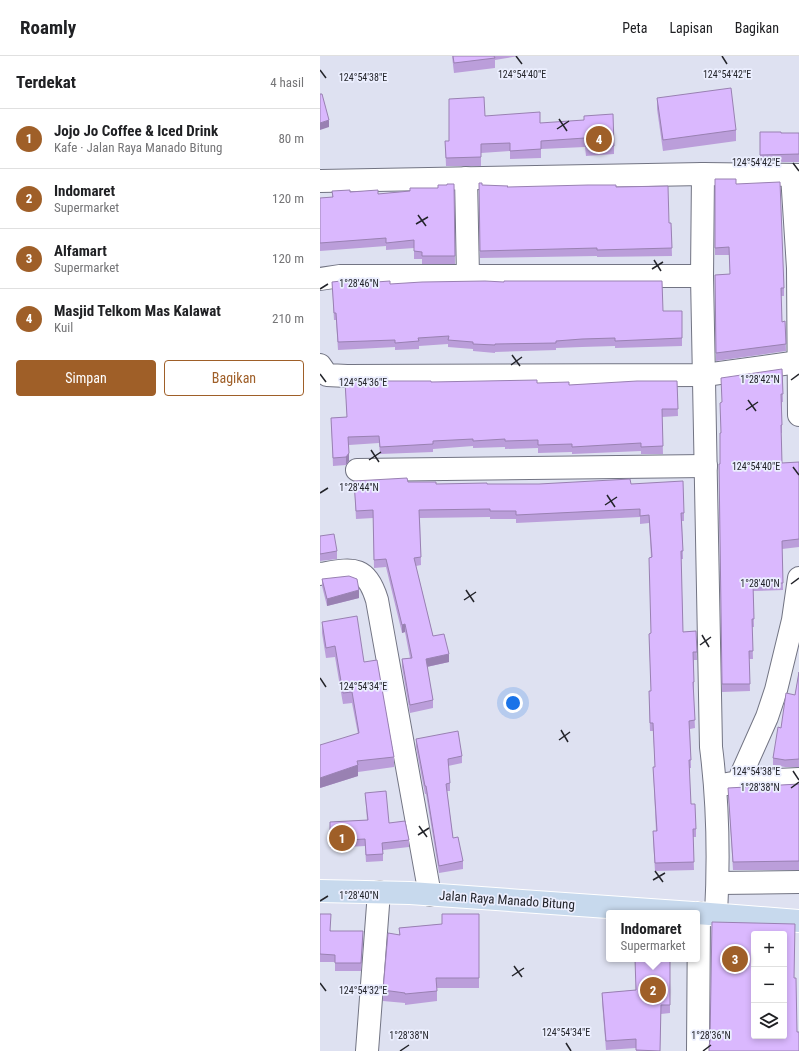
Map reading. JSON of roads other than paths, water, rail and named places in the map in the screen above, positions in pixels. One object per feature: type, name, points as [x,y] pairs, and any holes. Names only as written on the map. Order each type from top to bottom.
[{"type":"highway","name":"Jalan Raya Manado Bitung","points":[[320,891],[380,892],[644,910]]},
{"type":"highway","name":"Jalan Raya Manado Bitung","points":[[701,914],[799,921]]},
{"type":"street","points":[[700,960],[701,914],[718,883],[716,786],[711,747],[702,276],[703,174]]},
{"type":"street","points":[[320,181],[703,174],[795,175],[798,268],[799,415]]},
{"type":"street","points":[[466,178],[468,276]]},
{"type":"street","points":[[320,279],[340,276],[702,276]]},
{"type":"street","points":[[320,365],[327,375],[347,376],[705,375],[798,362]]},
{"type":"street","points":[[357,470],[706,466]]},
{"type":"street","points":[[320,574],[354,570],[367,578],[373,588],[377,600],[430,895]]},
{"type":"street","points":[[738,782],[767,717],[776,690],[793,620],[799,578]]},
{"type":"street","points":[[716,786],[738,782],[799,779]]},
{"type":"street","points":[[718,883],[799,882]]},
{"type":"street","points":[[367,1051],[380,892]]},
{"type":"street","points":[[698,1051],[700,962]]},
{"type":"place","name":"Masjid Telkom Mas Kalawat","points":[[599,139]]},
{"type":"place","name":"Jojo Jo Coffee & Iced Drink","points":[[342,838]]},
{"type":"place","name":"Alfamart","points":[[735,959]]},
{"type":"place","name":"Indomaret","points":[[653,990]]}]
